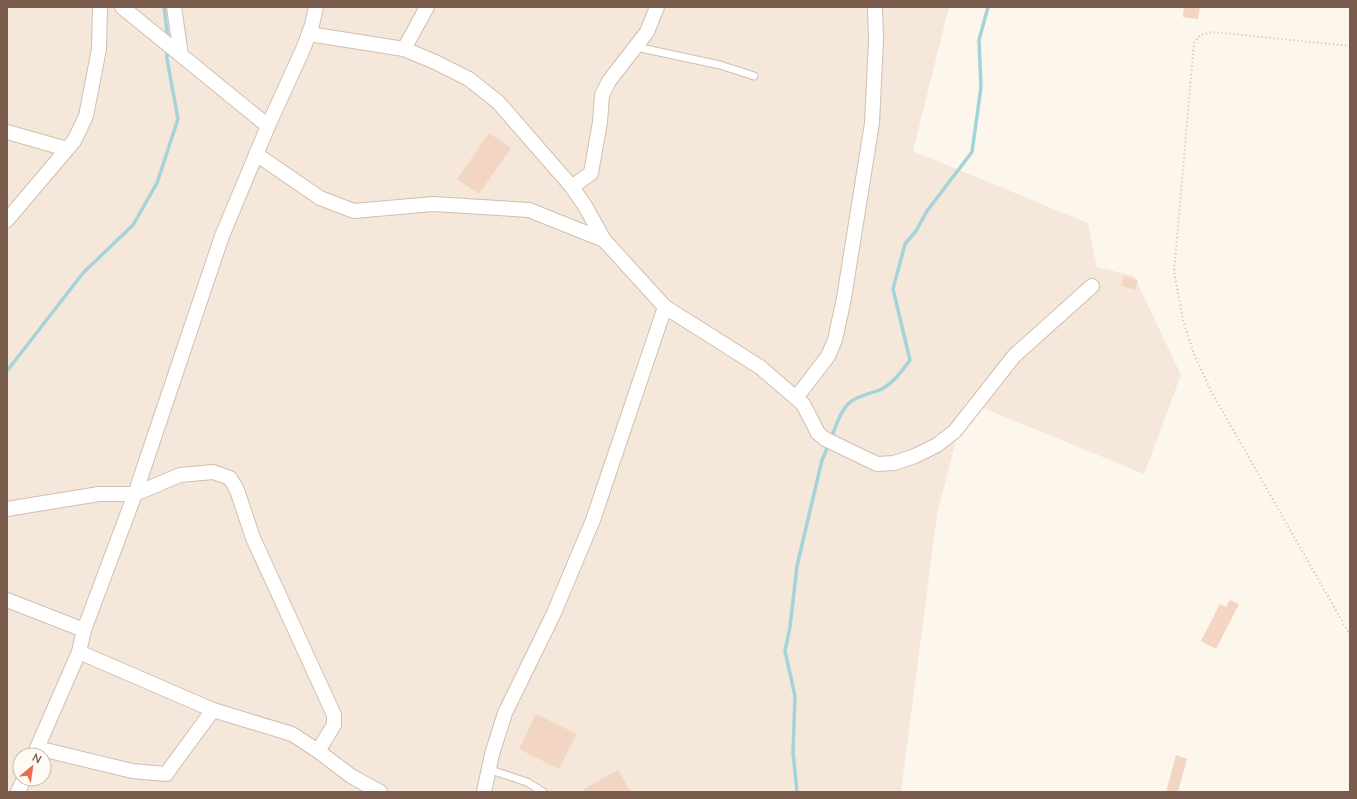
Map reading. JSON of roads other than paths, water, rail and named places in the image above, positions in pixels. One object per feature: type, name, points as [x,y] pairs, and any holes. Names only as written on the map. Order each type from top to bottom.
[{"type":"street","points":[[7,220],[74,141],[86,116],[99,49],[100,7]]},
{"type":"street","points":[[122,7],[268,126]]},
{"type":"street","points":[[174,7],[178,53]]},
{"type":"street","points":[[38,747],[79,652],[84,630],[135,494],[222,236],[268,126],[309,34],[316,7]]},
{"type":"street","points":[[404,49],[427,7]]},
{"type":"street","points":[[572,187],[591,173],[600,122],[602,95],[609,80],[647,32],[657,7]]},
{"type":"street","points":[[796,398],[828,356],[835,340],[844,298],[872,123],[876,40],[875,7]]},
{"type":"street","points":[[309,34],[404,49],[469,79],[498,102],[572,187],[585,206],[604,240],[664,307],[760,367],[804,404],[818,433],[825,439],[877,464],[894,463],[916,456],[937,445],[955,431],[1014,356],[1092,286]]},
{"type":"street","points":[[7,132],[67,149]]},
{"type":"street","points":[[256,154],[320,198],[354,211],[433,204],[529,210],[604,240]]},
{"type":"street","points":[[484,792],[488,768],[505,713],[554,613],[593,520],[664,307]]},
{"type":"street","points":[[7,509],[99,494],[135,494],[180,475],[213,472],[230,478],[238,490],[253,538],[334,715],[334,725],[318,750]]},
{"type":"street","points":[[7,600],[84,630]]},
{"type":"street","points":[[79,652],[213,710],[292,734],[318,750],[350,776],[380,792]]},
{"type":"street","points":[[52,755],[132,772],[166,774],[213,710]]},
{"type":"lane","points":[[636,47],[720,65],[754,76]]},
{"type":"lane","points":[[488,768],[527,782],[543,792]]},
{"type":"waterway","points":[[164,7],[168,38]]},
{"type":"waterway","points":[[831,438],[840,416],[848,404],[864,395],[882,389],[898,376],[910,360],[893,289],[905,244],[916,231],[927,211],[972,152],[981,87],[979,40],[988,7]]},
{"type":"waterway","points":[[7,371],[83,273],[133,225],[157,183],[178,119],[167,59],[167,48]]},
{"type":"waterway","points":[[797,792],[793,752],[795,696],[785,651],[790,627],[797,566],[822,460],[829,444]]}]
